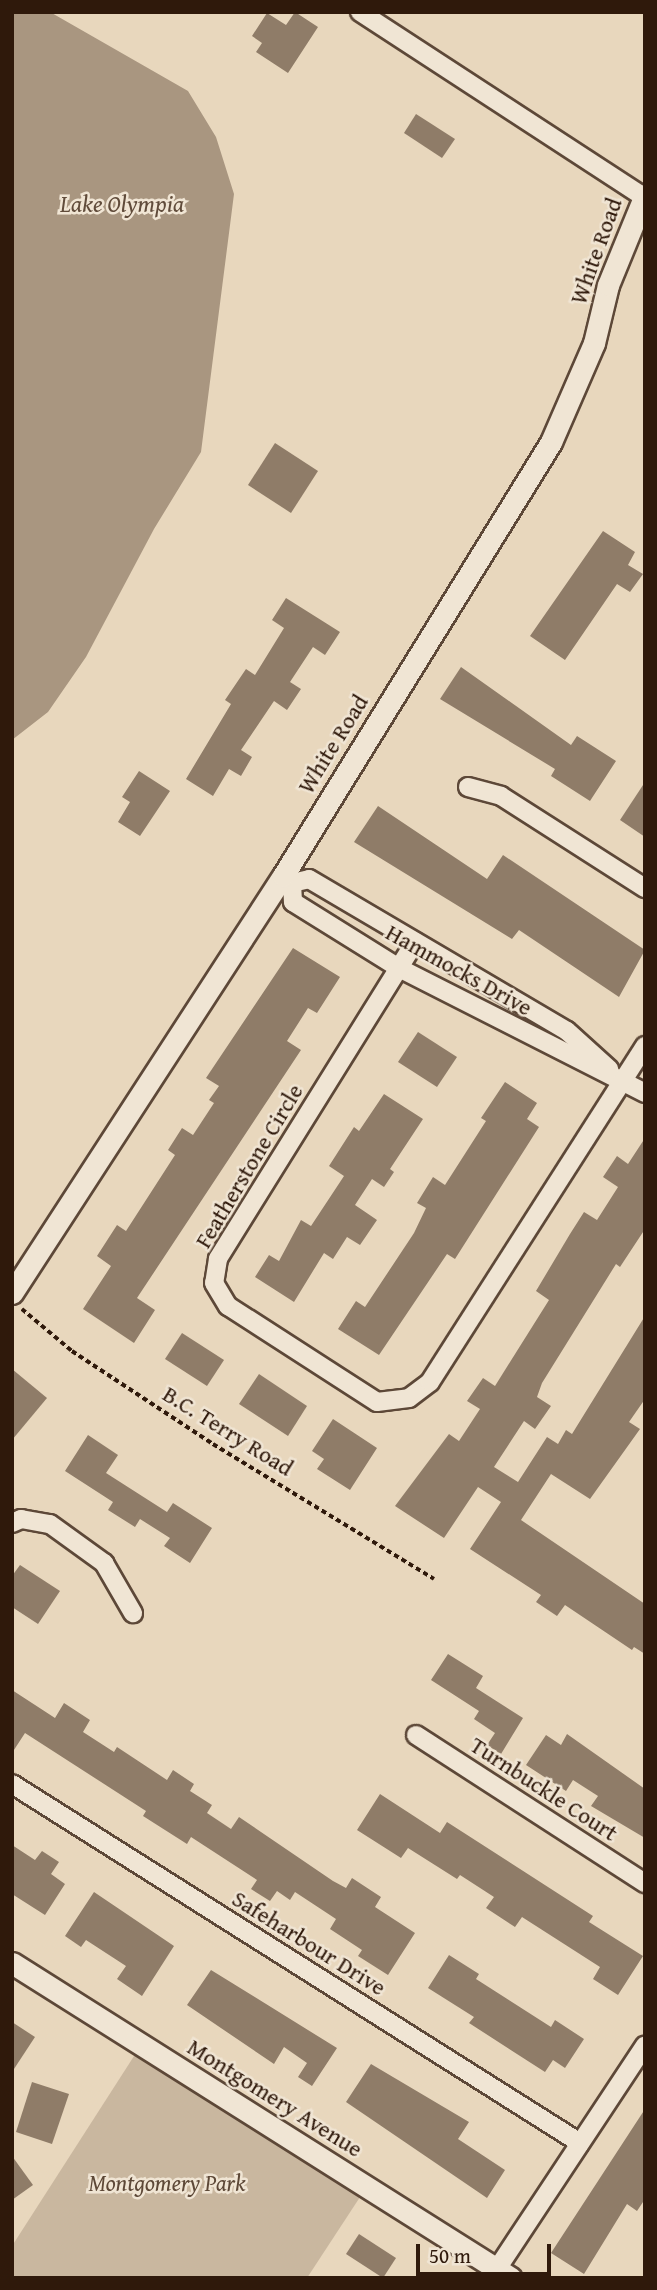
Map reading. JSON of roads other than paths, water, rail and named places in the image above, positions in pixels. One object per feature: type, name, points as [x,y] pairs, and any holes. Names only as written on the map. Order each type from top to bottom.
[{"type":"street","points":[[360,12],[644,196]]},
{"type":"street","name":"White Road","points":[[12,1293],[288,879],[551,442],[594,343],[608,285],[644,196]]},
{"type":"street","points":[[468,787],[501,796],[645,888]]},
{"type":"street","name":"Hammocks Drive","points":[[622,1080],[567,1031],[309,879],[288,879],[293,902],[399,968],[645,1093]]},
{"type":"street","name":"Featherstone Circle","points":[[415,942],[218,1259],[214,1283],[228,1306],[377,1402],[409,1398],[430,1382],[645,1046]]},
{"type":"street","points":[[12,1523],[21,1519],[50,1524],[104,1563],[133,1613]]},
{"type":"street","name":"Turnbuckle Court","points":[[416,1735],[645,1884]]},
{"type":"street","name":"Safeharbour Drive","points":[[12,1784],[580,2143]]},
{"type":"street","name":"Montgomery Avenue","points":[[12,1964],[504,2274]]},
{"type":"street","points":[[504,2274],[580,2143],[645,2045]]},
{"type":"water","name":"Lake Olympia","points":[[12,12],[50,12],[188,91],[216,137],[234,194],[201,452],[154,529],[86,657],[48,712],[12,740]]},
{"type":"park label","name":"Montgomery Park","points":[[167,2183]]}]
